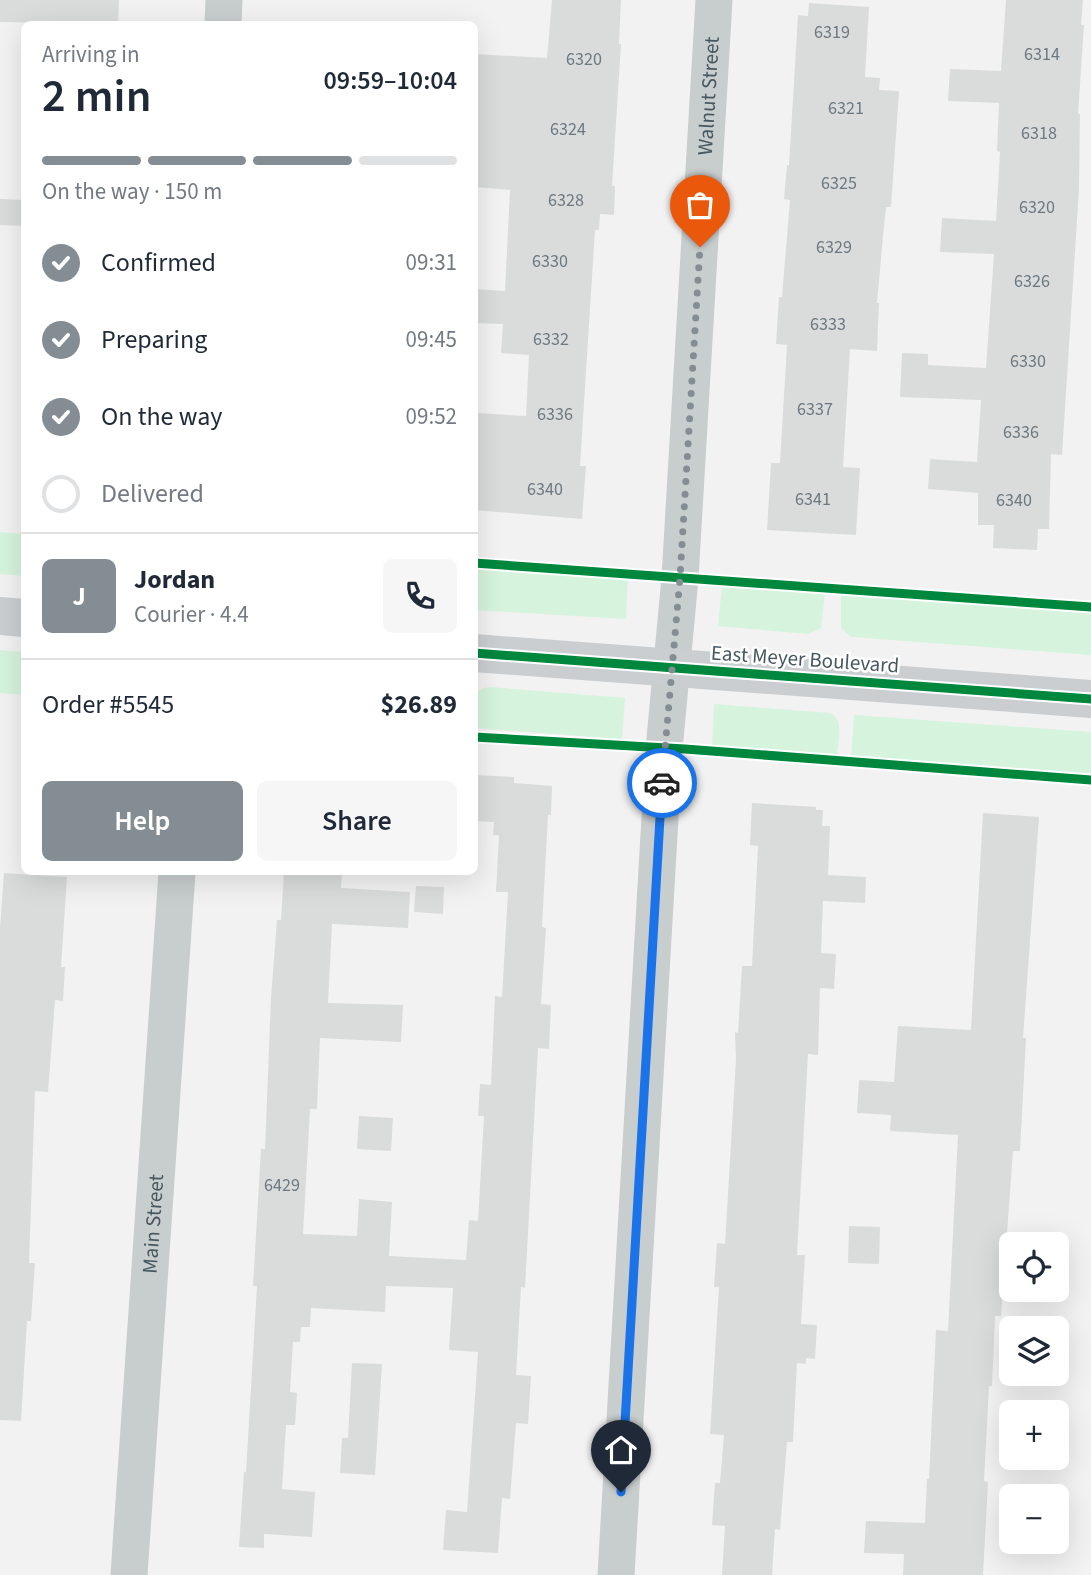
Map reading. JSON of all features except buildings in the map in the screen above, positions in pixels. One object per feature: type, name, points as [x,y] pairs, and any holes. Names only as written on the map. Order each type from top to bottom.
[{"type":"main road","points":[[0,616],[21,618]]},
{"type":"main road","name":"East Meyer Boulevard","points":[[478,653],[1091,699]]},
{"type":"street","points":[[223,21],[224,0]]},
{"type":"street","name":"Walnut Street","points":[[616,1575],[664,748],[680,578],[714,0]]},
{"type":"street","name":"Main Street","points":[[129,1575],[177,875]]},
{"type":"green space","points":[[0,532],[21,534],[21,576],[0,574]]},
{"type":"green space","points":[[478,567],[628,578],[626,619],[478,610]]},
{"type":"green space","points":[[722,585],[825,593],[821,628],[808,634],[718,626]]},
{"type":"green space","points":[[841,595],[1091,612],[1091,655],[851,637],[841,628]]},
{"type":"green space","points":[[0,650],[21,652],[21,695],[0,693]]},
{"type":"green space","points":[[484,688],[625,698],[622,739],[478,728],[478,692]]},
{"type":"green space","points":[[714,704],[830,713],[835,716],[839,726],[837,755],[712,747]]},
{"type":"green space","points":[[854,715],[1091,732],[1091,774],[851,757]]},
{"type":"cycle path","points":[[478,563],[1091,607]]},
{"type":"cycle path","points":[[478,653],[1091,699]]},
{"type":"cycle path","points":[[478,737],[685,749],[1091,780]]},
{"type":"way so far","points":[[662,783],[680,578],[700,247]]},
{"type":"route","points":[[621,1492],[662,783]]}]
